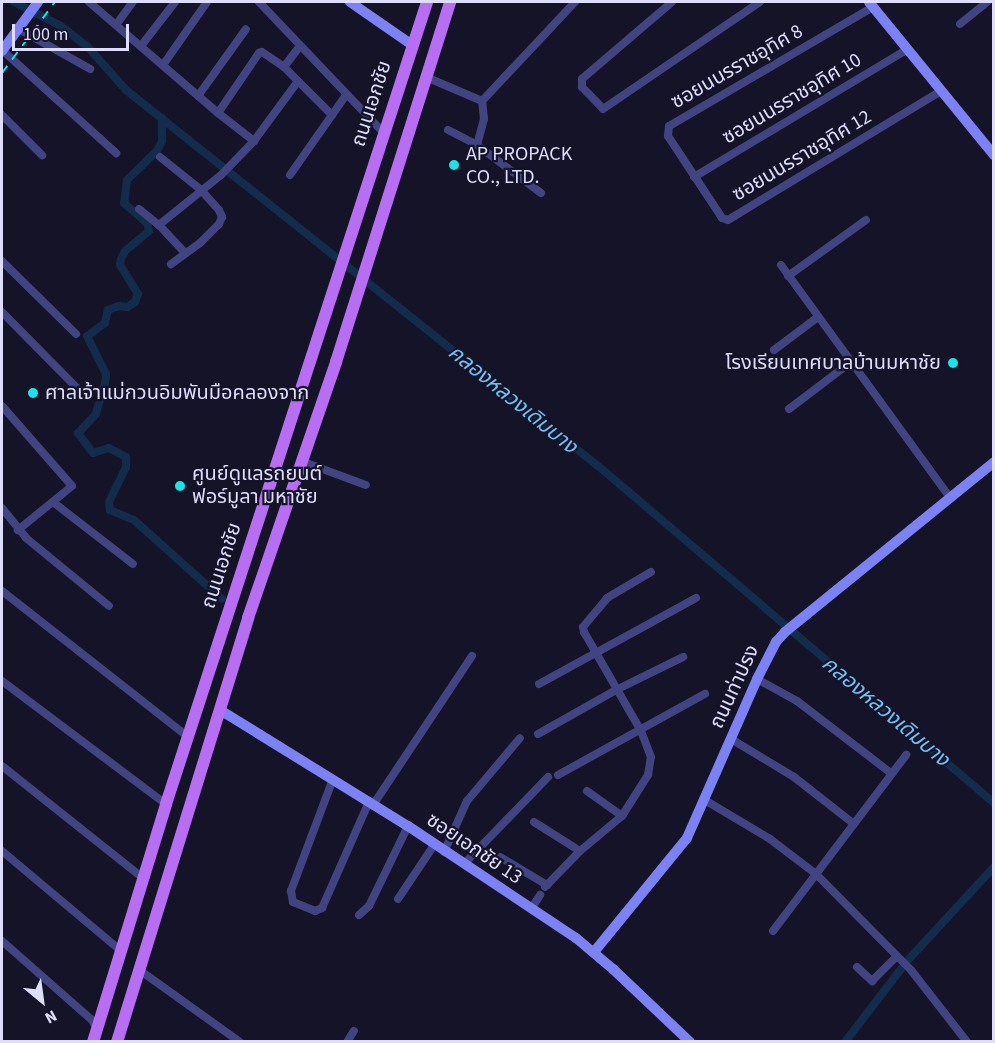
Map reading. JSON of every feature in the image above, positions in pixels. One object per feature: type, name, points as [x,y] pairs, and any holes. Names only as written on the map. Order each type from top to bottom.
[{"type":"main road","name":"ถนนเอกชัย","points":[[93,1041],[166,804],[344,250],[427,2]]},
{"type":"main road","name":"ถนนเอกชัย","points":[[117,1041],[220,710],[369,258],[450,2]]},
{"type":"main road","points":[[412,45],[432,57]]},
{"type":"street","points":[[38,2],[2,51],[116,153]]},
{"type":"street","points":[[89,2],[254,141]]},
{"type":"street","points":[[116,25],[133,2]]},
{"type":"street","points":[[141,46],[175,2]]},
{"type":"street","points":[[163,65],[207,2]]},
{"type":"street","points":[[259,2],[384,132]]},
{"type":"street","points":[[350,2],[412,45]]},
{"type":"street","points":[[477,145],[484,118],[482,101],[574,2]]},
{"type":"street","points":[[672,2],[582,80],[582,87],[605,109],[760,2]]},
{"type":"street","points":[[960,24],[987,2]]},
{"type":"street","points":[[871,4],[941,91],[990,142],[993,155]]},
{"type":"street","name":"ซอยนนรราชอุทิศ 8","points":[[694,177],[669,136],[669,126],[871,4]]},
{"type":"street","points":[[17,28],[90,69]]},
{"type":"street","points":[[198,96],[246,29]]},
{"type":"street","points":[[284,67],[300,46]]},
{"type":"street","name":"ซอยนนรราชอุทิศ 10","points":[[694,177],[908,49]]},
{"type":"street","points":[[218,113],[262,52],[284,67],[332,115]]},
{"type":"street","points":[[426,77],[482,101]]},
{"type":"street","points":[[159,225],[230,166],[254,141],[298,81]]},
{"type":"street","name":"ซอยนนรราชอุทิศ 12","points":[[694,177],[722,218],[726,220],[941,91]]},
{"type":"street","points":[[290,175],[346,95]]},
{"type":"street","points":[[2,116],[42,155]]},
{"type":"street","points":[[448,130],[477,145],[541,193]]},
{"type":"street","points":[[160,157],[201,190],[219,210],[221,220],[200,243],[171,264]]},
{"type":"street","points":[[139,209],[159,225],[185,253]]},
{"type":"street","points":[[788,276],[866,220]]},
{"type":"street","points":[[2,261],[76,334]]},
{"type":"street","points":[[782,266],[950,498]]},
{"type":"street","points":[[2,312],[80,391]]},
{"type":"street","points":[[774,350],[818,317]]},
{"type":"street","points":[[789,409],[851,362]]},
{"type":"street","points":[[2,406],[72,484],[71,488],[18,530]]},
{"type":"street","points":[[301,461],[366,485]]},
{"type":"street","name":"ถนนท่าปรง","points":[[594,952],[687,838],[757,679],[769,654],[785,632],[993,462]]},
{"type":"street","points":[[53,502],[133,564]]},
{"type":"street","points":[[2,508],[18,530],[110,606]]},
{"type":"street","points":[[500,857],[546,886],[580,851],[622,816],[648,775],[651,762],[650,750],[584,632],[585,625],[607,598],[651,572]]},
{"type":"street","points":[[2,591],[188,737]]},
{"type":"street","points":[[539,684],[696,598]]},
{"type":"street","points":[[333,779],[291,891],[293,902],[315,911],[322,908],[371,803],[472,656]]},
{"type":"street","points":[[538,734],[616,690],[683,657]]},
{"type":"street","points":[[757,679],[797,701],[891,773]]},
{"type":"street","points":[[2,681],[166,804]]},
{"type":"street","points":[[558,776],[705,694]]},
{"type":"street","name":"ซอยเอกชัย 13","points":[[220,710],[408,826],[594,952],[690,1041]]},
{"type":"street","points":[[444,852],[467,801],[520,738]]},
{"type":"street","points":[[731,739],[794,777],[854,824]]},
{"type":"street","points":[[773,931],[906,755]]},
{"type":"street","points":[[2,766],[144,879]]},
{"type":"street","points":[[464,864],[548,777]]},
{"type":"street","points":[[587,791],[622,816]]},
{"type":"street","points":[[703,800],[770,839],[816,874],[911,970],[967,1041]]},
{"type":"street","points":[[534,822],[580,851]]},
{"type":"street","points":[[359,915],[369,906],[408,826]]},
{"type":"street","points":[[398,899],[434,845]]},
{"type":"street","points":[[2,851],[120,950]]},
{"type":"street","points":[[531,909],[540,895]]},
{"type":"street","points":[[2,941],[92,1020],[97,1029]]},
{"type":"street","points":[[857,967],[872,981],[897,956]]},
{"type":"street","points":[[138,969],[240,1041]]},
{"type":"street","points":[[347,1041],[354,1032]]},
{"type":"waterway","name":"คลองหลวงเดิมบาง","points":[[14,2],[61,26],[87,46],[126,90],[603,470],[994,803]]},
{"type":"waterway","points":[[162,118],[162,141],[157,151],[127,180],[124,203],[147,223],[149,231],[125,251],[121,259],[120,265],[138,294],[135,302],[127,307],[119,306],[108,310],[105,323],[87,336],[106,374],[96,414],[78,433],[93,453],[109,448],[126,457],[126,467],[109,502],[110,510],[134,520],[222,599]]},
{"type":"waterway","points":[[909,959],[994,867]]},
{"type":"waterway","points":[[845,1042],[901,969]]},
{"type":"railway","points":[[2,73],[55,2]]},
{"type":"place","name":"AP PROPACK CO., LTD.","points":[[454,165]]},
{"type":"place","name":"โรงเรียนเทศบาลบ้านมหาชัย","points":[[953,363]]},
{"type":"place","name":"ศาลเจ้าแม่กวนอิมพันมือคลองจาก","points":[[33,393]]},
{"type":"place","name":"ศูนย์ดูแลรถยนต์ ฟอร์มูลา มหาชัย","points":[[180,486]]}]
